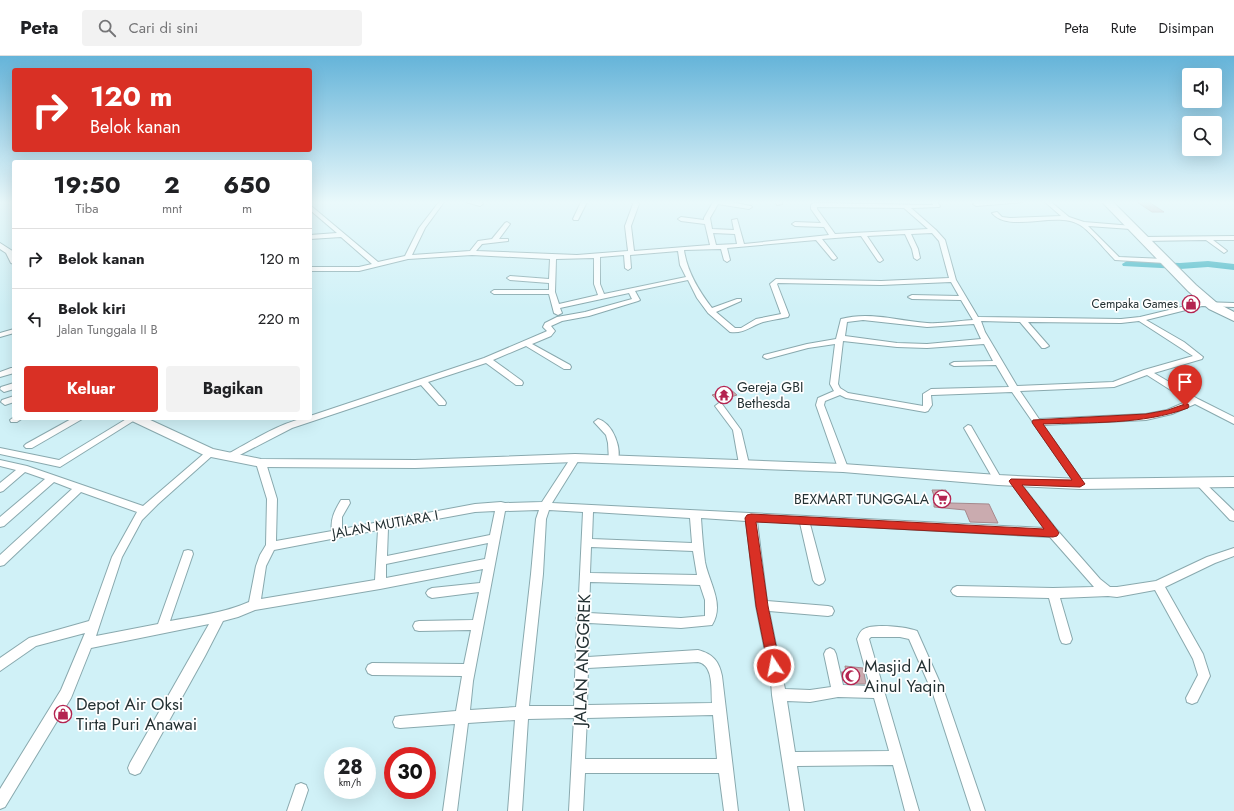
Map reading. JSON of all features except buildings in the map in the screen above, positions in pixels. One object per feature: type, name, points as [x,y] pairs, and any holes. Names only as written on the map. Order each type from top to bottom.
[{"type":"highway","points":[[1146,239],[1172,265],[1218,302],[1234,317]]},
{"type":"highway","points":[[1218,302],[1234,312]]},
{"type":"street","points":[[344,237],[377,265]]},
{"type":"street","points":[[408,257],[415,237]]},
{"type":"street","points":[[628,237],[628,268]]},
{"type":"street","points":[[711,237],[713,247]]},
{"type":"street","points":[[738,237],[741,246]]},
{"type":"street","points":[[312,269],[352,269],[377,265],[408,257],[472,253],[553,257],[596,256],[681,248],[741,246],[788,237]]},
{"type":"street","points":[[815,237],[834,258]]},
{"type":"street","points":[[865,237],[880,260]]},
{"type":"street","points":[[909,237],[917,258]]},
{"type":"street","points":[[940,237],[945,248],[954,280],[998,363],[1036,422],[1080,484]]},
{"type":"street","points":[[1096,237],[1117,259],[1172,265]]},
{"type":"street","points":[[1208,238],[1224,251]]},
{"type":"street","points":[[1146,239],[1234,238]]},
{"type":"street","points":[[472,253],[478,243],[506,240]]},
{"type":"street","points":[[0,246],[10,252],[12,256]]},
{"type":"street","points":[[724,247],[727,260]]},
{"type":"street","points":[[681,248],[683,265],[689,278],[711,311],[733,330],[739,331],[759,321],[785,314],[773,284],[776,281],[881,283],[954,280]]},
{"type":"street","points":[[596,256],[597,284],[602,297]]},
{"type":"street","points":[[553,257],[552,292],[560,319]]},
{"type":"street","points":[[510,278],[552,281]]},
{"type":"street","points":[[556,307],[689,278]]},
{"type":"street","points":[[312,418],[487,360],[548,334],[551,330],[547,327],[548,325],[560,319],[635,301],[631,290]]},
{"type":"street","points":[[494,292],[552,292]]},
{"type":"street","points":[[912,297],[963,298]]},
{"type":"street","points":[[711,311],[738,300]]},
{"type":"street","points":[[1140,319],[1181,344],[1199,358],[1147,372],[1114,384],[930,392],[927,394],[928,405],[925,410],[846,395],[834,384],[842,325],[844,321],[851,319],[890,320],[932,326],[976,321],[1022,320],[1114,322],[1140,319],[1218,302]]},
{"type":"street","points":[[1022,320],[1045,346]]},
{"type":"street","points":[[0,335],[12,332]]},
{"type":"street","points":[[767,357],[807,346],[840,340],[927,346],[986,341]]},
{"type":"street","points":[[527,344],[566,367]]},
{"type":"street","points":[[487,360],[519,383]]},
{"type":"street","points":[[954,364],[998,363]]},
{"type":"street","points":[[0,375],[12,371]]},
{"type":"street","points":[[1147,372],[1195,401],[1234,421]]},
{"type":"street","points":[[423,382],[442,403]]},
{"type":"street","points":[[4,389],[12,387]]},
{"type":"street","points":[[841,392],[821,400],[820,405],[843,468]]},
{"type":"street","points":[[5,402],[12,400]]},
{"type":"street","points":[[1036,422],[1146,417],[1169,412],[1195,401]]},
{"type":"street","points":[[719,406],[736,430],[744,464]]},
{"type":"street","points":[[29,446],[76,420]]},
{"type":"street","points":[[0,451],[60,464],[132,420]]},
{"type":"street","points":[[139,420],[210,452],[261,464],[415,464],[575,458],[614,461],[843,468],[998,480],[1080,484],[1202,484],[1234,482]]},
{"type":"street","points":[[229,457],[288,426],[306,420]]},
{"type":"street","points":[[598,422],[612,435],[614,461]]},
{"type":"street","points":[[968,428],[998,480]]},
{"type":"street","points":[[0,802],[66,694],[94,625],[117,558],[128,535],[144,510],[210,452]]},
{"type":"street","points":[[515,811],[522,713],[537,574],[541,519],[545,506],[575,458]]},
{"type":"street","points":[[0,463],[24,468],[144,510]]},
{"type":"street","points":[[254,605],[261,566],[265,555],[271,546],[272,499],[261,464]]},
{"type":"street","points":[[0,488],[24,468]]},
{"type":"street","points":[[0,523],[52,478]]},
{"type":"street","points":[[1014,481],[1053,533],[1096,582],[1108,591]]},
{"type":"street","points":[[1202,484],[1234,517]]},
{"type":"street","points":[[0,562],[80,487]]},
{"type":"street","points":[[337,532],[335,525],[336,516],[345,503]]},
{"type":"street","points":[[450,811],[469,670],[501,506]]},
{"type":"street","name":"JALAN MUTIARA I","points":[[271,546],[337,532],[476,508],[501,506],[545,506],[695,513],[751,518],[1053,533]]},
{"type":"street","name":"JALAN ANGGREK","points":[[576,811],[581,712],[582,618],[588,508]]},
{"type":"street","points":[[582,618],[681,623],[708,621],[710,619],[712,602],[708,587],[704,580],[698,547],[695,513]]},
{"type":"street","points":[[751,518],[762,606],[777,682],[797,811]]},
{"type":"street","points":[[804,520],[820,580]]},
{"type":"street","points":[[380,584],[383,524]]},
{"type":"street","points":[[382,561],[495,538]]},
{"type":"street","points":[[586,543],[698,547]]},
{"type":"street","points":[[957,591],[1053,593],[1117,592],[1158,585],[1211,560],[1234,552]]},
{"type":"street","points":[[162,628],[188,554]]},
{"type":"street","points":[[87,643],[218,617],[242,611],[254,605],[380,584],[490,563]]},
{"type":"street","points":[[585,577],[704,580]]},
{"type":"street","points":[[1158,585],[1199,658],[1204,676],[1192,698]]},
{"type":"street","points":[[432,593],[485,587]]},
{"type":"street","points":[[1053,593],[1066,639]]},
{"type":"street","points":[[762,606],[828,611]]},
{"type":"street","points":[[135,768],[201,652],[218,617]]},
{"type":"street","points":[[0,665],[33,642],[94,625]]},
{"type":"street","points":[[419,626],[479,625]]},
{"type":"street","points":[[912,811],[863,639],[869,632],[900,632],[913,635],[939,694],[978,811]]},
{"type":"street","points":[[830,654],[838,691]]},
{"type":"street","points":[[582,663],[698,656],[710,660],[714,666],[716,676],[731,811]]},
{"type":"street","points":[[372,669],[469,670]]},
{"type":"street","points":[[778,695],[810,696],[838,691],[879,692]]},
{"type":"street","points":[[400,722],[462,716],[522,713],[719,709]]},
{"type":"street","points":[[788,759],[898,758]]},
{"type":"street","points":[[578,766],[725,766]]},
{"type":"street","points":[[294,811],[301,790]]},
{"type":"waterway","points":[[1127,264],[1180,266],[1208,264],[1234,267]]},
{"type":"place","name":"Cempaka Games","points":[[1191,304]]},
{"type":"place","name":"Gereja GBI Bethesda","points":[[724,395]]},
{"type":"place","name":"BEXMART TUNGGALA","points":[[942,499]]},
{"type":"place","name":"Masjid Al Ainul Yaqin","points":[[851,676]]},
{"type":"place","name":"Depot Air Oksi Tirta Puri Anawai","points":[[63,714]]},
{"type":"route","points":[[774,666],[762,606],[751,518],[1053,533],[1014,481],[1080,484],[1036,422],[1146,417],[1169,412],[1185,406]]}]
